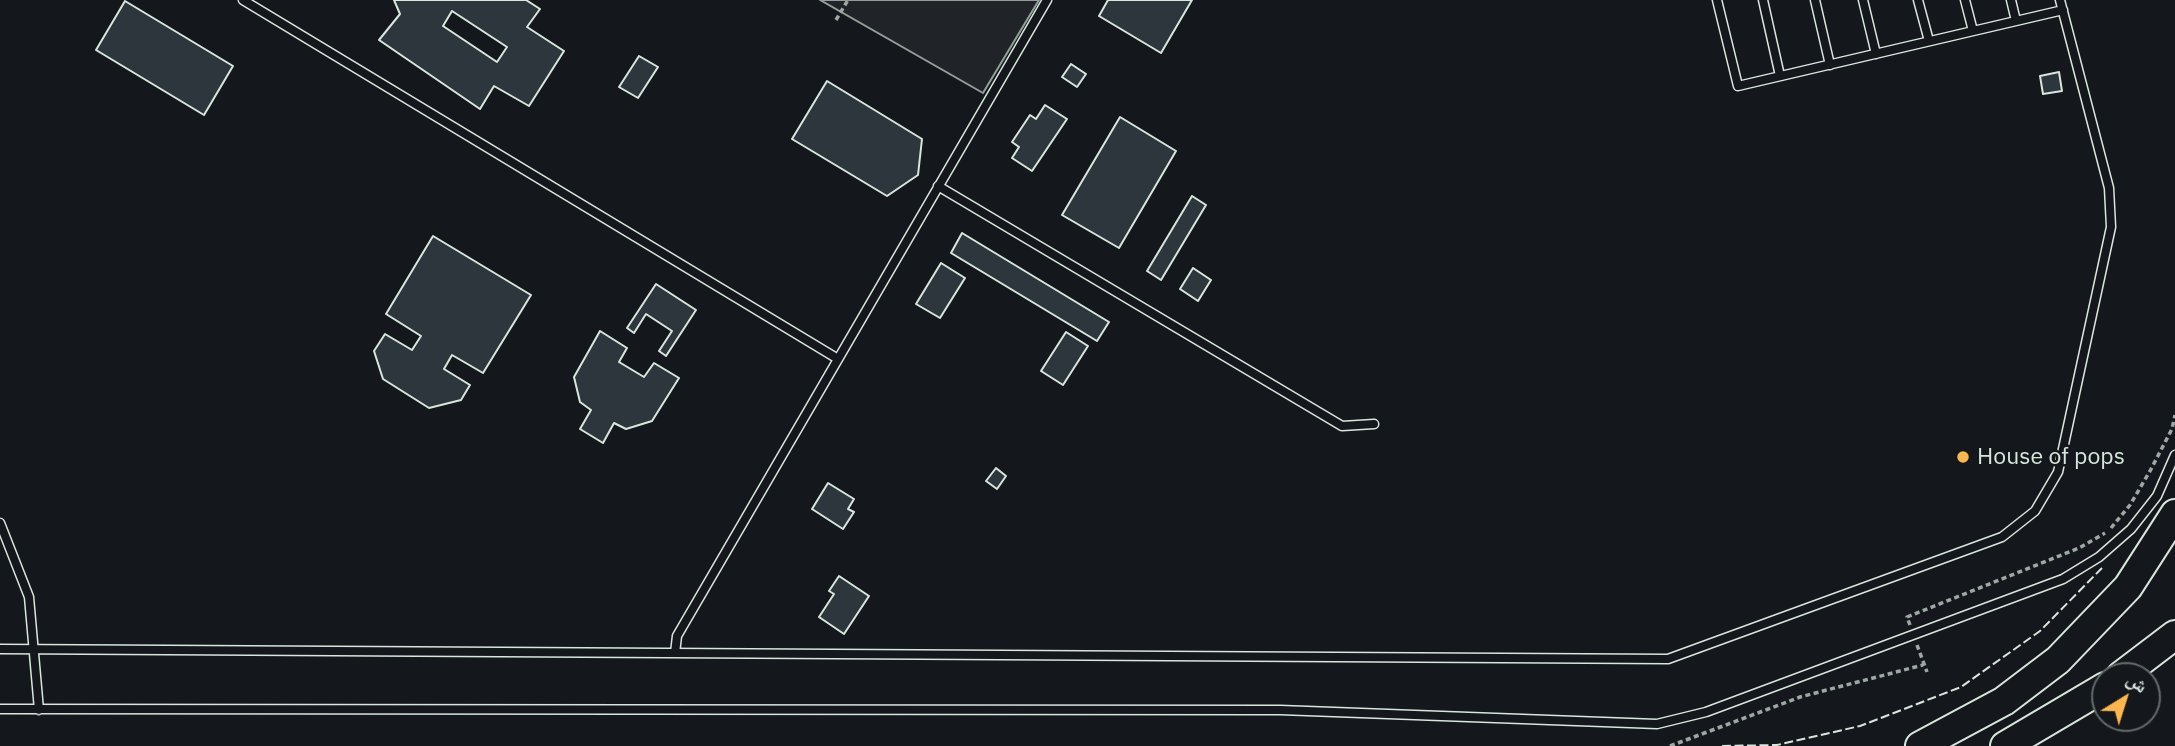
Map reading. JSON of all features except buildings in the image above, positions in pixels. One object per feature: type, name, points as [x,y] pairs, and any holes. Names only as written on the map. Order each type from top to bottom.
[{"type":"highway","points":[[1920,746],[2004,701],[2058,660],[2128,586],[2175,514]]},
{"type":"highway","points":[[2139,662],[2175,635]]},
{"type":"highway","points":[[2005,746],[2091,696]]},
{"type":"lane","points":[[243,0],[838,359]]},
{"type":"lane","points":[[675,653],[677,636],[1047,0]]},
{"type":"lane","points":[[1717,0],[1738,86],[2063,10]]},
{"type":"lane","points":[[1763,0],[1780,76]]},
{"type":"lane","points":[[1815,0],[1830,65]]},
{"type":"lane","points":[[1863,0],[1876,54]]},
{"type":"lane","points":[[1918,0],[1928,41]]},
{"type":"lane","points":[[1965,0],[1973,31]]},
{"type":"lane","points":[[2011,0],[2015,21]]},
{"type":"lane","points":[[0,649],[1668,659],[2002,537],[2035,511],[2058,472],[2111,228],[2109,188],[2060,0]]},
{"type":"lane","points":[[938,187],[1342,426],[1374,424]]},
{"type":"lane","points":[[0,709],[1280,710],[1657,724],[1706,712],[2044,587],[2099,557],[2131,529],[2151,505],[2175,455]]},
{"type":"lane","points":[[0,523],[29,597],[39,710]]},
{"type":"path","points":[[836,20],[848,0]]},
{"type":"path","points":[[1927,672],[1907,617],[2079,548],[2107,533],[2130,505],[2150,471],[2172,429],[2175,415]]},
{"type":"path","points":[[1670,746],[1800,696],[1923,665]]},
{"type":"shaded area","points":[[820,0],[1039,0],[983,93]]},
{"type":"fence","points":[[1722,746],[1777,745],[1860,726],[1961,687],[2040,631],[2102,568]]},
{"type":"place","name":"House of pops","points":[[1963,457]]}]
